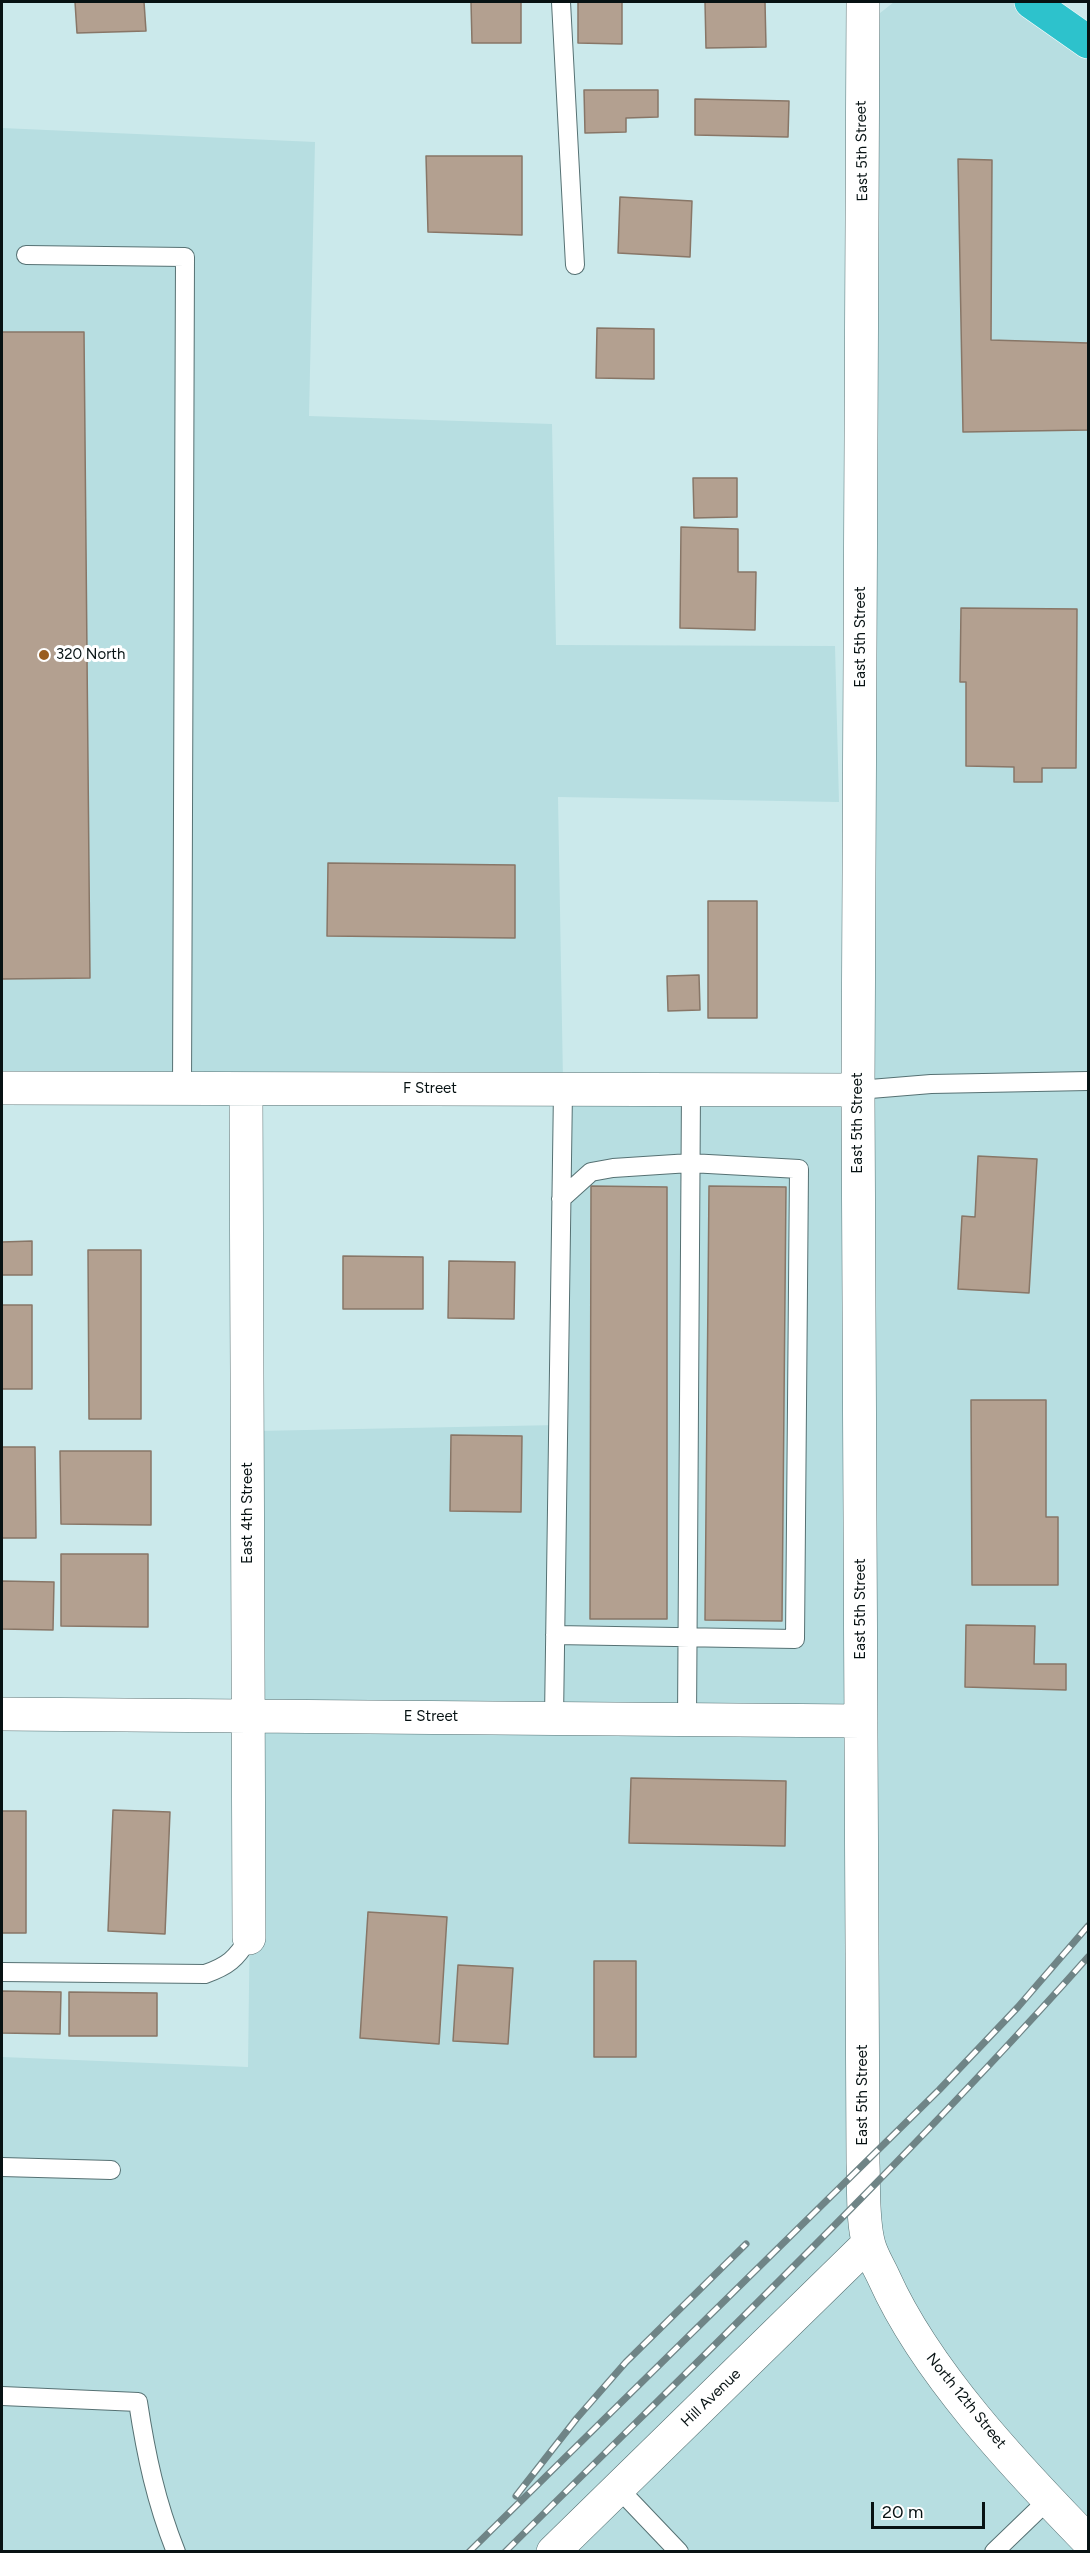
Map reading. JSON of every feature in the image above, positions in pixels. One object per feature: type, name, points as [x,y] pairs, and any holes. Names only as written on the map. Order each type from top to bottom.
[{"type":"highway","points":[[1031,2],[1089,42]]},
{"type":"street","name":"East 5th Street","points":[[862,2],[858,1090],[863,2163],[868,2244]]},
{"type":"street","name":"F Street","points":[[2,1088],[858,1090]]},
{"type":"street","name":"East 4th Street","points":[[246,1089],[249,1938]]},
{"type":"street","name":"E Street","points":[[2,1714],[861,1721]]},
{"type":"street","name":"Hill Avenue","points":[[553,2552],[868,2244]]},
{"type":"street","name":"North 12th Street","points":[[868,2244],[890,2292],[919,2342],[986,2428],[1089,2541]]},
{"type":"lane","points":[[561,2],[575,265]]},
{"type":"lane","points":[[26,255],[185,257],[182,1088]]},
{"type":"lane","points":[[858,1090],[931,1084],[1089,1081]]},
{"type":"lane","points":[[554,1718],[562,1090]]},
{"type":"lane","points":[[687,1720],[691,1090]]},
{"type":"lane","points":[[555,1635],[795,1639],[799,1169],[690,1163],[613,1168],[591,1172],[561,1199]]},
{"type":"lane","points":[[2,1972],[205,1974],[223,1968],[237,1956],[249,1938]]},
{"type":"lane","points":[[2,2167],[111,2170]]},
{"type":"lane","points":[[2,2396],[138,2402],[146,2460],[160,2509],[176,2552]]},
{"type":"lane","points":[[618,2488],[679,2552]]},
{"type":"lane","points":[[994,2552],[1049,2499]]},
{"type":"shaded area","points":[[894,2],[1031,2],[1088,42],[1088,2551],[2,2552],[2,2057],[248,2067],[256,1431],[558,1425],[563,1090],[858,1090],[861,28]]},
{"type":"shaded area","points":[[2,128],[315,142],[309,416],[552,424],[556,645],[835,646],[839,802],[558,797],[563,1081],[2,1078]]},
{"type":"building","points":[[75,2],[144,2],[146,31],[77,33]]},
{"type":"building","points":[[471,2],[521,2],[521,43],[472,43]]},
{"type":"building","points":[[578,2],[622,2],[622,44],[578,43]]},
{"type":"building","points":[[705,2],[765,2],[766,47],[706,48]]},
{"type":"building","points":[[584,90],[658,90],[658,117],[626,118],[626,132],[585,133]]},
{"type":"building","points":[[695,99],[789,101],[788,137],[695,135]]},
{"type":"building","points":[[426,156],[522,156],[522,235],[428,232]]},
{"type":"building","points":[[958,159],[992,160],[991,340],[1088,343],[1088,430],[963,432]]},
{"type":"building","points":[[620,197],[692,201],[690,257],[618,253]]},
{"type":"building","points":[[597,328],[654,329],[654,379],[596,378]]},
{"type":"building","name":"320 North","points":[[2,332],[84,332],[90,978],[2,979]]},
{"type":"building","points":[[693,478],[737,478],[737,517],[694,518]]},
{"type":"building","points":[[681,527],[738,529],[738,572],[756,572],[755,630],[680,628]]},
{"type":"building","points":[[961,608],[1077,609],[1076,768],[1042,768],[1042,782],[1014,782],[1014,767],[966,766],[966,682],[960,682]]},
{"type":"building","points":[[328,863],[515,865],[515,938],[327,936]]},
{"type":"building","points":[[708,901],[757,901],[757,1018],[708,1018]]},
{"type":"building","points":[[699,975],[700,1010],[668,1011],[667,976]]},
{"type":"building","points":[[978,1156],[1037,1159],[1029,1293],[958,1289],[962,1216],[975,1217]]},
{"type":"building","points":[[591,1186],[667,1187],[667,1619],[590,1619]]},
{"type":"building","points":[[709,1186],[786,1187],[782,1621],[705,1620]]},
{"type":"building","points":[[32,1241],[32,1275],[2,1275],[2,1242]]},
{"type":"building","points":[[88,1250],[141,1250],[141,1419],[89,1419]]},
{"type":"building","points":[[343,1256],[423,1257],[423,1309],[343,1309]]},
{"type":"building","points":[[449,1261],[515,1262],[514,1319],[448,1318]]},
{"type":"building","points":[[2,1305],[32,1305],[32,1389],[2,1389]]},
{"type":"building","points":[[971,1400],[1046,1400],[1046,1517],[1058,1517],[1058,1585],[972,1585]]},
{"type":"building","points":[[451,1435],[522,1436],[521,1512],[450,1511]]},
{"type":"building","points":[[2,1447],[35,1447],[36,1538],[2,1538]]},
{"type":"building","points":[[60,1451],[151,1451],[151,1525],[61,1524]]},
{"type":"building","points":[[61,1554],[148,1554],[148,1627],[61,1626]]},
{"type":"building","points":[[2,1581],[54,1582],[53,1630],[2,1629]]},
{"type":"building","points":[[966,1625],[1035,1626],[1034,1664],[1066,1664],[1066,1690],[965,1687]]},
{"type":"building","points":[[631,1778],[786,1781],[785,1846],[629,1843]]},
{"type":"building","points":[[113,1810],[170,1812],[165,1934],[108,1931]]},
{"type":"building","points":[[2,1811],[26,1811],[26,1933],[2,1933]]},
{"type":"building","points":[[368,1912],[447,1917],[439,2044],[360,2038]]},
{"type":"building","points":[[594,1961],[636,1961],[636,2057],[594,2057]]},
{"type":"building","points":[[458,1965],[513,1968],[508,2044],[453,2041]]},
{"type":"building","points":[[2,1991],[61,1992],[60,2034],[2,2033]]},
{"type":"building","points":[[69,1992],[157,1993],[157,2036],[69,2036]]},
{"type":"railway","points":[[469,2552],[939,2090],[1018,2007],[1088,1926]]},
{"type":"railway","points":[[505,2552],[875,2185],[1088,1957]]},
{"type":"railway","points":[[516,2496],[577,2418],[626,2362],[746,2244]]},
{"type":"place","name":"320 North","points":[[44,655]]}]
